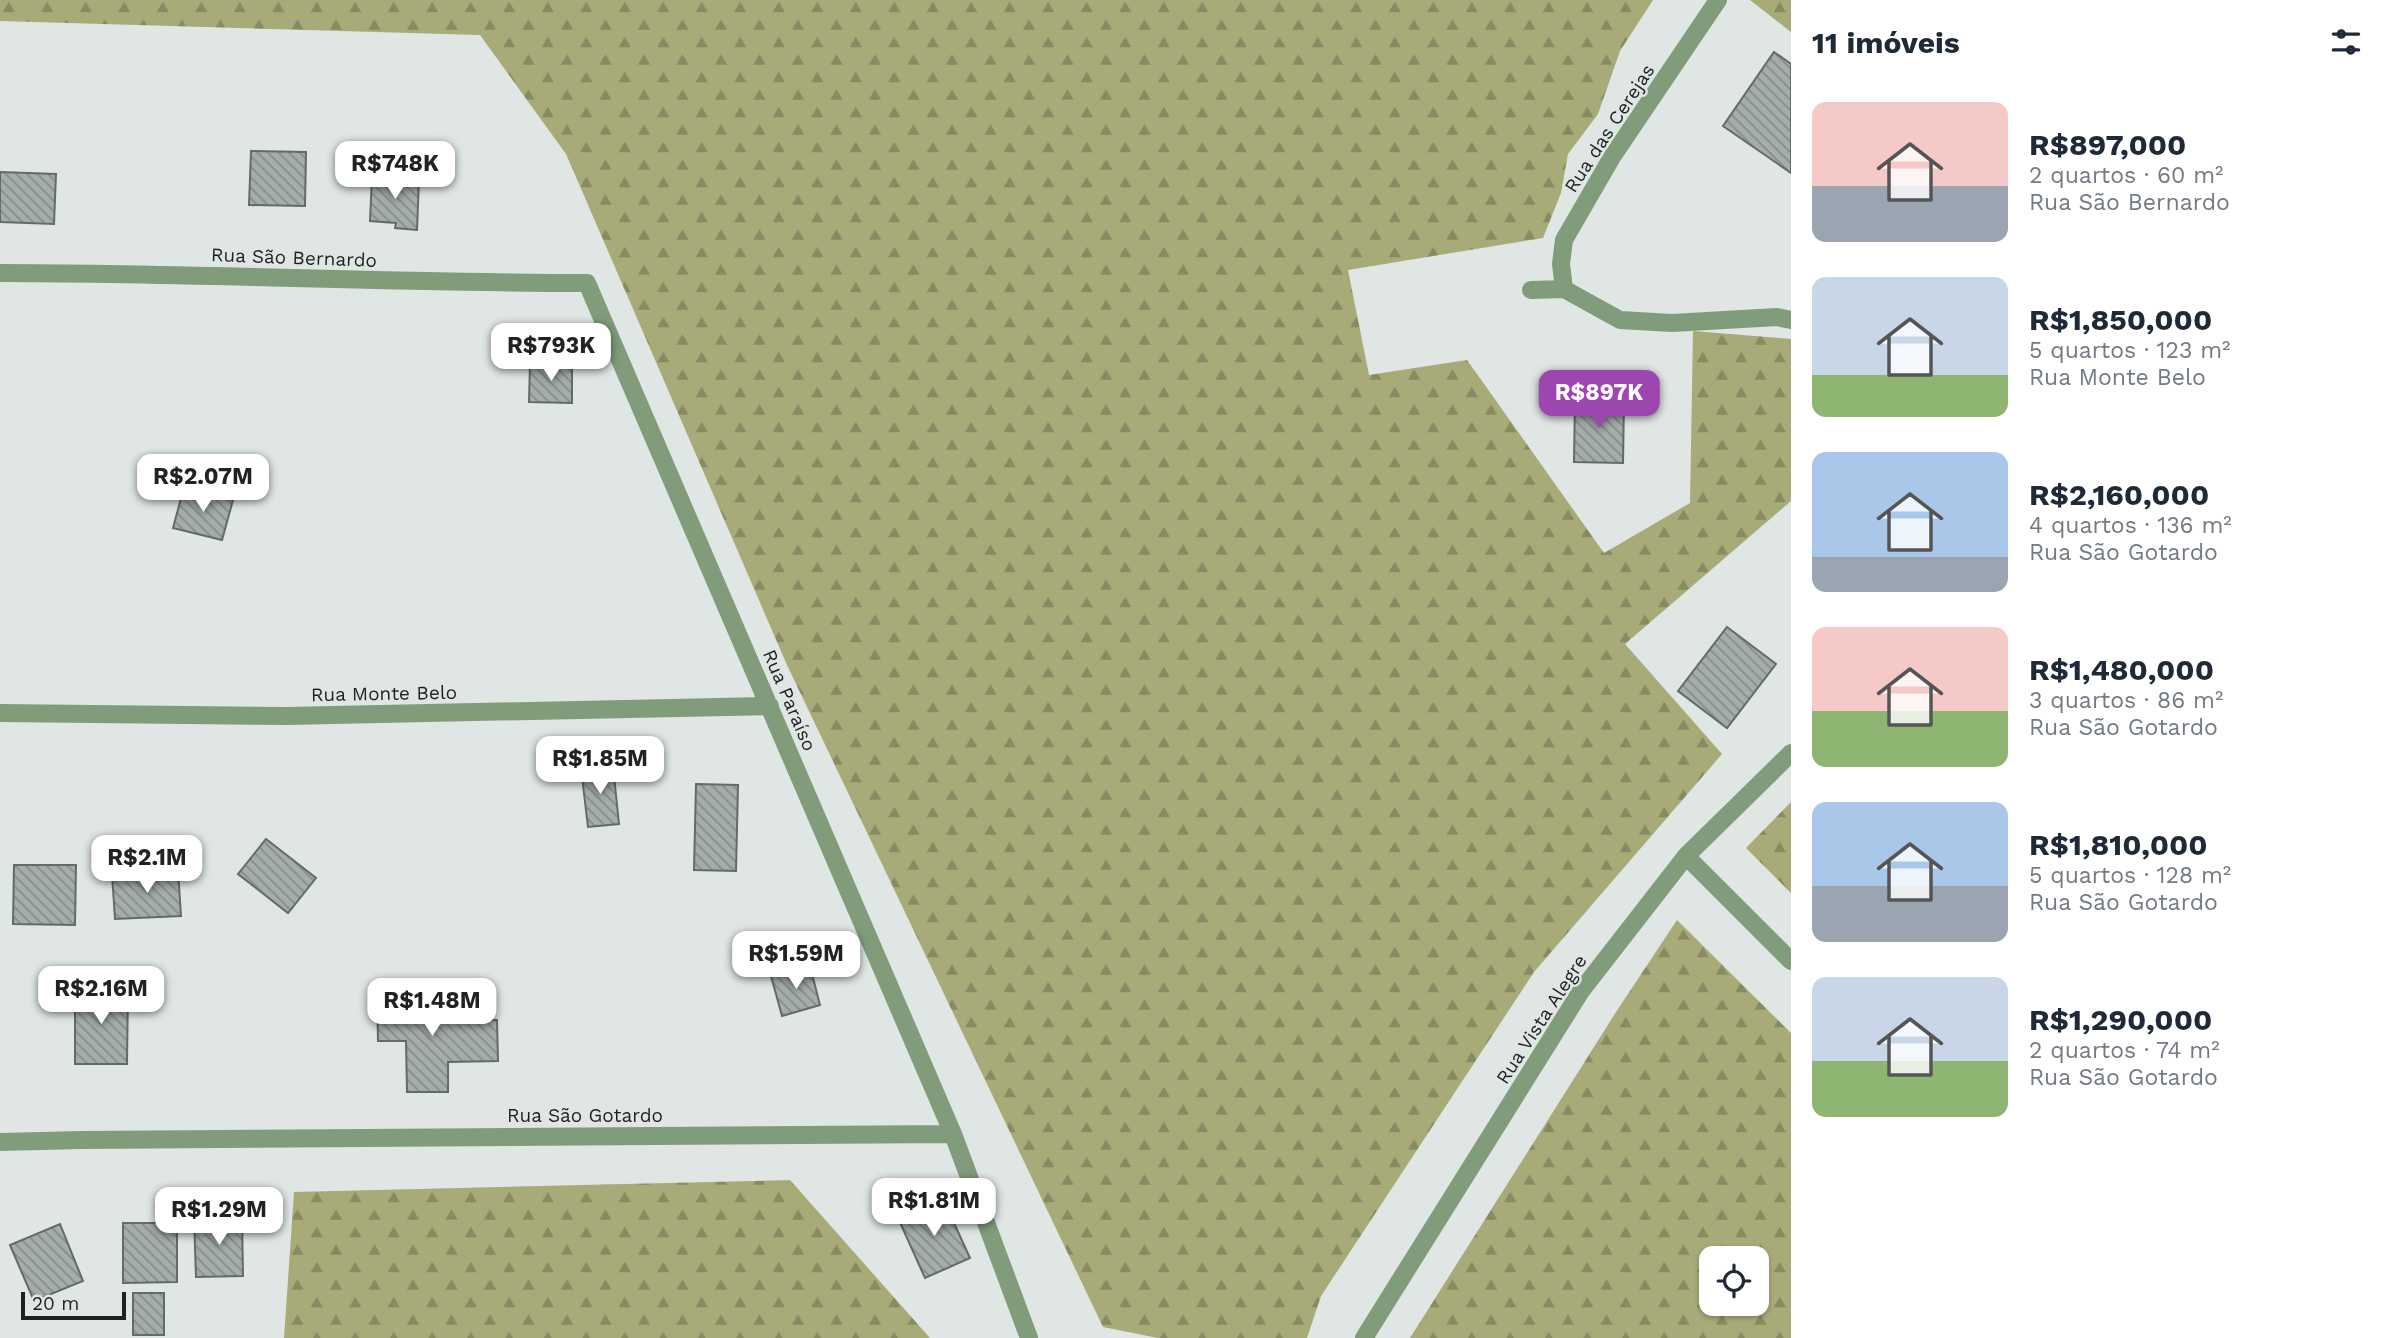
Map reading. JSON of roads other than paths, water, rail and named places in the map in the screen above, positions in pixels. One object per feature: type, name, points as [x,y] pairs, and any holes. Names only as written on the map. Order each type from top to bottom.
[{"type":"street","name":"Rua das Cerejas","points":[[1564,289],[1561,264],[1564,240],[1612,156],[1718,0]]},
{"type":"street","name":"Rua São Bernardo","points":[[0,273],[127,273],[455,283],[587,283]]},
{"type":"street","name":"Rua Paraíso","points":[[587,283],[953,1134]]},
{"type":"street","points":[[1531,290],[1564,289],[1620,320],[1672,323],[1777,317],[1791,320]]},
{"type":"street","name":"Rua Monte Belo","points":[[0,713],[286,716],[770,706]]},
{"type":"street","name":"Rua Vista Alegre","points":[[1364,1338],[1581,990],[1686,856],[1791,753]]},
{"type":"street","points":[[1686,856],[1791,961]]},
{"type":"street","points":[[953,1134],[1029,1338]]},
{"type":"street","name":"Rua São Gotardo","points":[[0,1142],[96,1139],[953,1134]]}]
